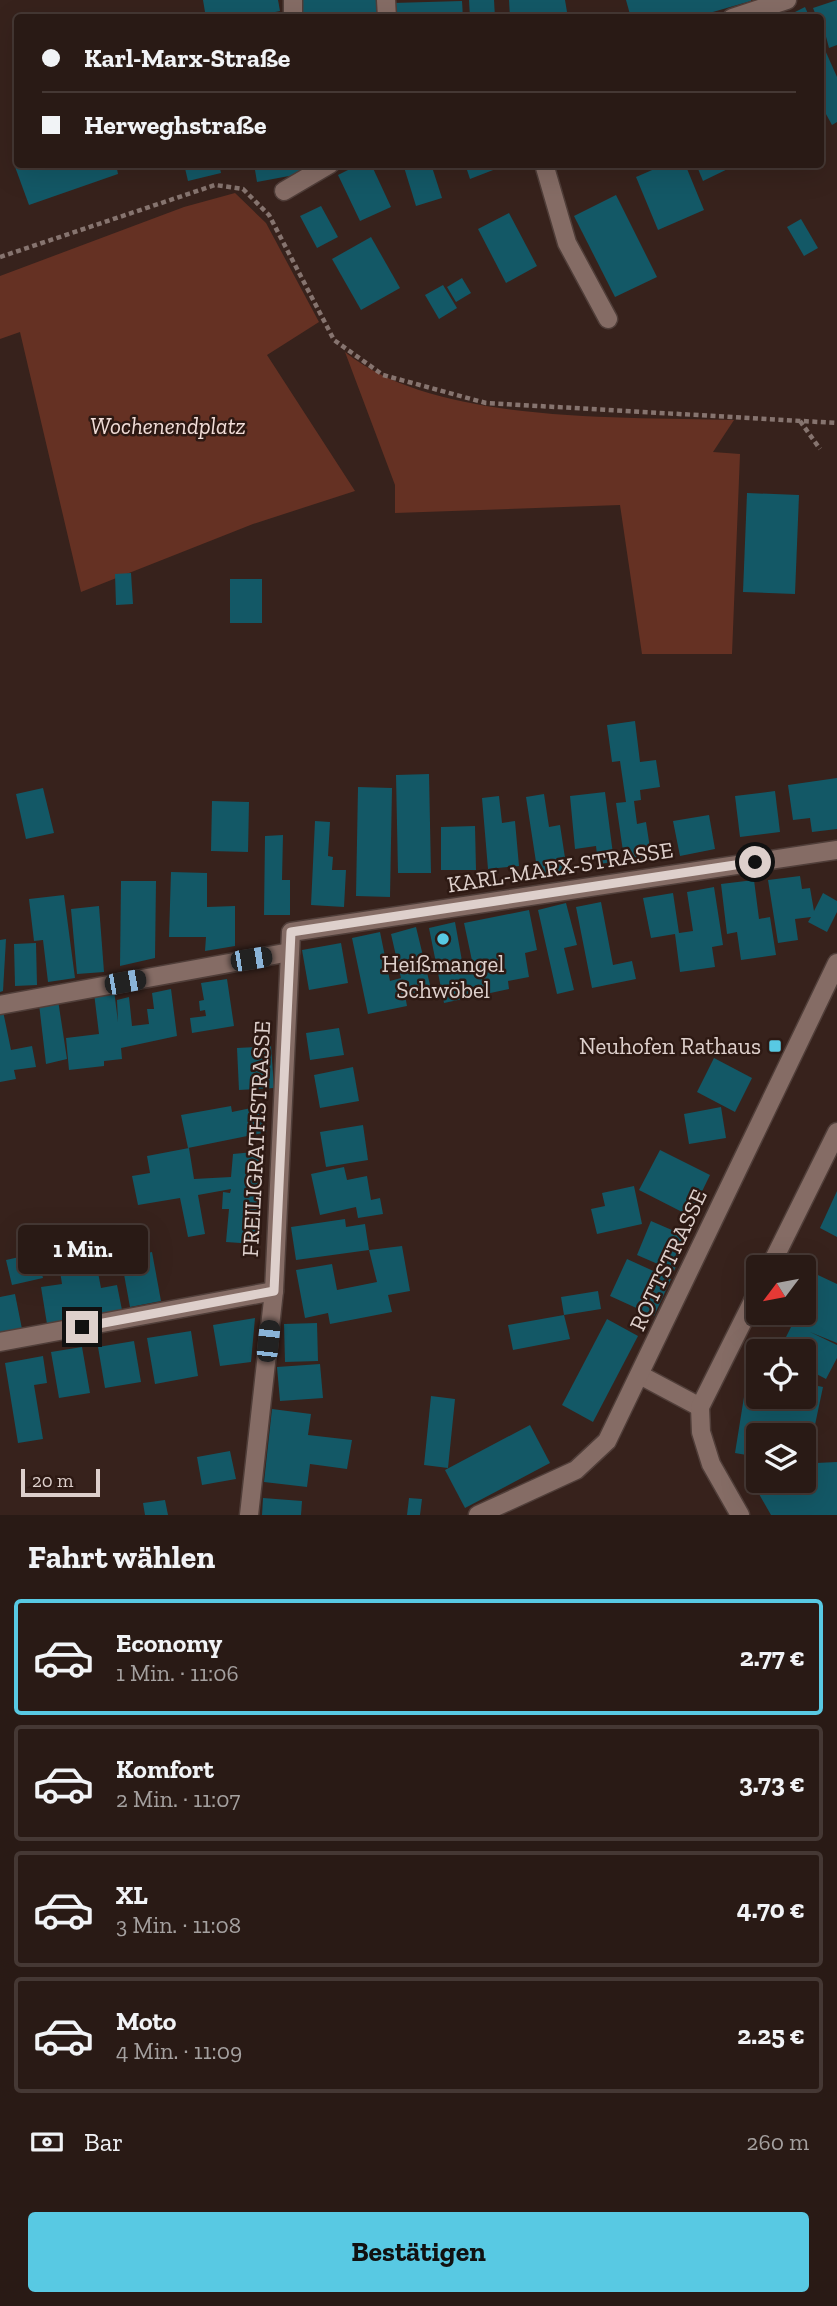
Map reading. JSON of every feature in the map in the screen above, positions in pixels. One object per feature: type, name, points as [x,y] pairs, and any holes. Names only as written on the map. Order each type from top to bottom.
[{"type":"street","points":[[744,14],[787,0]]},
{"type":"street","points":[[284,191],[323,168]]},
{"type":"street","points":[[545,168],[567,243],[608,319]]},
{"type":"street","name":"KARL-MARX-STRASSE","points":[[291,932],[837,850]]},
{"type":"street","name":"FREILIGRATHSTRASSE","points":[[249,1515],[274,1291],[291,932]]},
{"type":"street","points":[[0,1005],[290,952]]},
{"type":"street","name":"ROTTSTRASSE","points":[[478,1515],[576,1470],[607,1441],[837,963]]},
{"type":"street","points":[[776,1255],[837,1132]]},
{"type":"street","points":[[0,1342],[274,1291]]},
{"type":"street","points":[[740,1515],[711,1464],[701,1432],[700,1407],[746,1315]]},
{"type":"street","points":[[640,1375],[700,1407]]},
{"type":"path","points":[[0,257],[215,185],[243,190],[269,215],[334,340],[383,374],[486,403],[837,423]]},
{"type":"path","points":[[800,421],[820,449]]},
{"type":"green space","name":"Wochenendplatz","points":[[235,193],[266,223],[319,322],[267,355],[355,491],[253,524],[81,592],[20,332],[0,339],[0,276],[184,207]]},
{"type":"green space","points":[[345,352],[383,376],[428,393],[478,405],[585,416],[734,420],[713,452],[740,454],[732,654],[642,654],[620,505],[395,513],[395,485]]},
{"type":"building","points":[[203,0],[278,0],[280,11],[266,14],[205,14]]},
{"type":"building","points":[[297,0],[383,0],[385,14],[295,14]]},
{"type":"building","points":[[469,0],[494,0],[495,14],[470,14]]},
{"type":"building","points":[[509,0],[565,0],[567,14],[510,14]]},
{"type":"building","points":[[626,0],[751,0],[706,14],[630,14]]},
{"type":"building","points":[[837,0],[837,45],[829,48],[824,29],[824,14],[815,14],[813,8]]},
{"type":"building","points":[[462,1],[463,14],[394,14],[393,3]]},
{"type":"building","points":[[805,7],[808,14],[791,14]]},
{"type":"building","points":[[824,48],[837,77],[837,122],[832,125],[824,110]]},
{"type":"building","points":[[15,168],[117,168],[118,174],[29,205]]},
{"type":"building","points":[[185,168],[220,168],[221,173],[188,181]]},
{"type":"building","points":[[255,168],[304,168],[305,173],[257,182]]},
{"type":"building","points":[[352,168],[373,168],[391,207],[360,221],[338,175]]},
{"type":"building","points":[[404,168],[432,168],[442,198],[416,206]]},
{"type":"building","points":[[466,168],[498,168],[470,179]]},
{"type":"building","points":[[657,168],[687,168],[704,210],[658,230],[636,177]]},
{"type":"building","points":[[698,168],[730,168],[703,181]]},
{"type":"building","points":[[616,195],[657,277],[615,297],[574,216]]},
{"type":"building","points":[[321,206],[338,237],[317,248],[300,216]]},
{"type":"building","points":[[509,213],[537,266],[506,283],[478,229]]},
{"type":"building","points":[[801,219],[818,248],[804,256],[787,227]]},
{"type":"building","points":[[371,237],[400,288],[361,310],[332,259]]},
{"type":"building","points":[[462,278],[471,293],[456,302],[447,287]]},
{"type":"building","points":[[443,285],[457,308],[439,319],[425,295]]},
{"type":"building","points":[[747,493],[799,495],[795,594],[743,592]]},
{"type":"building","points":[[131,573],[133,604],[116,605],[115,574]]},
{"type":"building","points":[[230,579],[262,579],[262,623],[230,623]]},
{"type":"building","points":[[635,721],[640,762],[656,760],[660,787],[640,790],[641,800],[634,801],[637,824],[646,822],[652,861],[625,865],[616,803],[626,802],[620,761],[612,762],[607,725]]},
{"type":"building","points":[[429,774],[431,873],[398,873],[396,775]]},
{"type":"building","points":[[837,778],[837,829],[812,832],[810,818],[793,820],[788,785]]},
{"type":"building","points":[[358,787],[392,788],[390,897],[356,896]]},
{"type":"building","points":[[43,788],[54,833],[26,839],[16,794]]},
{"type":"building","points":[[775,791],[780,832],[740,837],[735,796]]},
{"type":"building","points":[[605,792],[614,862],[598,864],[596,846],[575,849],[570,796]]},
{"type":"building","points":[[544,794],[549,827],[560,825],[567,871],[538,875],[526,797]]},
{"type":"building","points":[[499,796],[502,823],[515,821],[519,866],[488,869],[482,798]]},
{"type":"building","points":[[212,801],[249,802],[248,852],[211,851]]},
{"type":"building","points":[[709,815],[715,849],[680,856],[673,821]]},
{"type":"building","points":[[315,821],[330,822],[328,856],[333,857],[332,870],[346,870],[344,907],[311,905]]},
{"type":"building","points":[[475,826],[476,870],[441,870],[441,827]]},
{"type":"building","points":[[283,835],[282,880],[290,880],[290,915],[264,915],[265,836]]},
{"type":"building","points":[[171,872],[207,873],[207,907],[235,906],[235,946],[205,951],[206,937],[169,937]]},
{"type":"building","points":[[800,876],[802,889],[810,888],[814,911],[823,893],[837,901],[837,912],[827,932],[808,922],[811,917],[795,919],[798,940],[778,943],[768,880]]},
{"type":"building","points":[[754,880],[759,919],[770,917],[776,955],[741,960],[737,932],[727,934],[721,884]]},
{"type":"building","points":[[121,881],[156,881],[155,958],[120,966]]},
{"type":"building","points":[[714,887],[723,945],[712,947],[715,967],[680,972],[675,934],[651,938],[643,898],[673,893],[679,933],[693,931],[687,892]]},
{"type":"building","points":[[64,895],[75,978],[48,982],[43,940],[34,941],[29,899]]},
{"type":"building","points":[[601,902],[613,965],[632,961],[636,979],[592,988],[576,907]]},
{"type":"building","points":[[566,903],[577,945],[564,948],[574,990],[557,994],[538,910]]},
{"type":"building","points":[[99,906],[104,972],[77,974],[71,909]]},
{"type":"building","points":[[529,910],[537,950],[525,953],[529,977],[508,981],[509,989],[444,1003],[429,928],[455,922],[464,972],[474,970],[464,923]]},
{"type":"building","points":[[416,927],[431,989],[405,995],[407,1006],[368,1014],[352,938],[380,932],[390,981],[401,978],[391,934]]},
{"type":"building","points":[[6,939],[3,991],[0,992],[0,940]]},
{"type":"building","points":[[36,943],[37,985],[15,986],[14,944]]},
{"type":"building","points":[[341,943],[348,983],[309,990],[302,950]]},
{"type":"building","points":[[227,979],[234,1026],[192,1033],[190,1018],[206,1016],[205,1010],[200,1011],[199,1001],[204,1000],[201,983]]},
{"type":"building","points":[[171,989],[177,1036],[121,1048],[122,1059],[104,1061],[104,1066],[69,1070],[66,1038],[99,1034],[94,993],[114,990],[118,1022],[117,1000],[129,997],[132,1026],[149,1024],[147,1009],[154,1009],[152,993]]},
{"type":"building","points":[[58,1000],[67,1059],[46,1064],[39,1004]]},
{"type":"building","points":[[0,1011],[3,1011],[11,1050],[32,1046],[36,1067],[14,1070],[16,1079],[0,1082]]},
{"type":"building","points":[[339,1028],[344,1055],[310,1060],[306,1033]]},
{"type":"building","points":[[271,1046],[274,1088],[239,1090],[237,1048]]},
{"type":"building","points":[[714,1058],[752,1078],[735,1112],[697,1092]]},
{"type":"building","points":[[353,1067],[359,1101],[320,1108],[314,1075]]},
{"type":"building","points":[[231,1106],[232,1112],[261,1106],[267,1132],[188,1148],[181,1115]]},
{"type":"building","points":[[721,1107],[726,1138],[689,1144],[684,1114]]},
{"type":"building","points":[[363,1125],[368,1160],[326,1167],[320,1132]]},
{"type":"building","points":[[189,1148],[194,1179],[231,1177],[233,1154],[263,1151],[255,1244],[226,1242],[229,1209],[222,1209],[223,1192],[230,1193],[231,1189],[198,1195],[205,1234],[188,1237],[180,1198],[138,1205],[132,1176],[150,1173],[147,1156]]},
{"type":"building","points":[[660,1150],[710,1175],[690,1216],[639,1190]]},
{"type":"building","points":[[344,1167],[347,1180],[367,1176],[371,1200],[380,1198],[383,1214],[358,1218],[356,1207],[320,1215],[311,1174]]},
{"type":"building","points":[[634,1186],[642,1224],[597,1234],[591,1209],[605,1206],[602,1193]]},
{"type":"building","points":[[837,1191],[837,1237],[820,1228]]},
{"type":"building","points":[[345,1219],[346,1227],[365,1224],[369,1250],[296,1260],[291,1227]]},
{"type":"building","points":[[651,1221],[688,1237],[674,1271],[637,1255]]},
{"type":"building","points":[[93,1246],[101,1288],[117,1285],[122,1310],[47,1324],[41,1287],[62,1284],[57,1252]]},
{"type":"building","points":[[402,1246],[410,1291],[388,1295],[392,1312],[330,1324],[328,1313],[305,1318],[296,1270],[332,1264],[337,1290],[377,1282],[369,1250]]},
{"type":"building","points":[[152,1252],[161,1301],[130,1307],[121,1258]]},
{"type":"building","points":[[37,1253],[43,1278],[12,1285],[6,1260]]},
{"type":"building","points":[[627,1259],[671,1279],[654,1316],[610,1296]]},
{"type":"building","points":[[816,1274],[837,1284],[837,1343],[810,1332],[837,1345],[837,1358],[826,1379],[816,1374],[816,1339],[785,1339],[792,1325],[816,1325]]},
{"type":"building","points":[[598,1291],[601,1309],[564,1315],[561,1297]]},
{"type":"building","points":[[15,1294],[22,1329],[0,1333],[0,1297]]},
{"type":"building","points":[[564,1315],[570,1339],[513,1350],[508,1325]]},
{"type":"building","points":[[255,1318],[251,1362],[220,1366],[213,1325]]},
{"type":"building","points":[[607,1319],[638,1336],[593,1422],[562,1405]]},
{"type":"building","points":[[317,1323],[318,1361],[285,1362],[284,1324]]},
{"type":"building","points":[[191,1331],[198,1376],[155,1384],[147,1338]]},
{"type":"building","points":[[134,1341],[141,1382],[105,1388],[98,1347]]},
{"type":"building","points":[[82,1347],[90,1393],[59,1398],[51,1352]]},
{"type":"building","points":[[43,1356],[47,1383],[34,1385],[43,1439],[18,1443],[5,1363]]},
{"type":"building","points":[[320,1364],[323,1398],[280,1401],[277,1367]]},
{"type":"building","points":[[746,1384],[746,1409],[816,1409],[816,1386],[823,1387],[815,1423],[746,1423],[746,1455],[735,1453]]},
{"type":"building","points":[[431,1396],[455,1399],[448,1468],[424,1465]]},
{"type":"building","points":[[272,1409],[311,1414],[308,1435],[352,1440],[347,1469],[310,1464],[307,1487],[264,1482]]},
{"type":"building","points":[[530,1425],[550,1463],[465,1508],[445,1470]]},
{"type":"building","points":[[230,1451],[236,1479],[202,1485],[197,1457]]},
{"type":"building","points":[[837,1462],[837,1515],[771,1515],[759,1494],[816,1493],[816,1463]]},
{"type":"building","points":[[263,1498],[302,1501],[301,1515],[262,1515]]},
{"type":"building","points":[[409,1498],[422,1499],[420,1515],[407,1515]]},
{"type":"building","points":[[165,1500],[168,1515],[145,1515],[143,1503]]},
{"type":"place","name":"Heißmangel Schwöbel","points":[[443,939]]},
{"type":"place","name":"Neuhofen Rathaus","points":[[775,1046]]},
{"type":"route","points":[[82,1327],[274,1291],[291,932],[755,862]]}]
